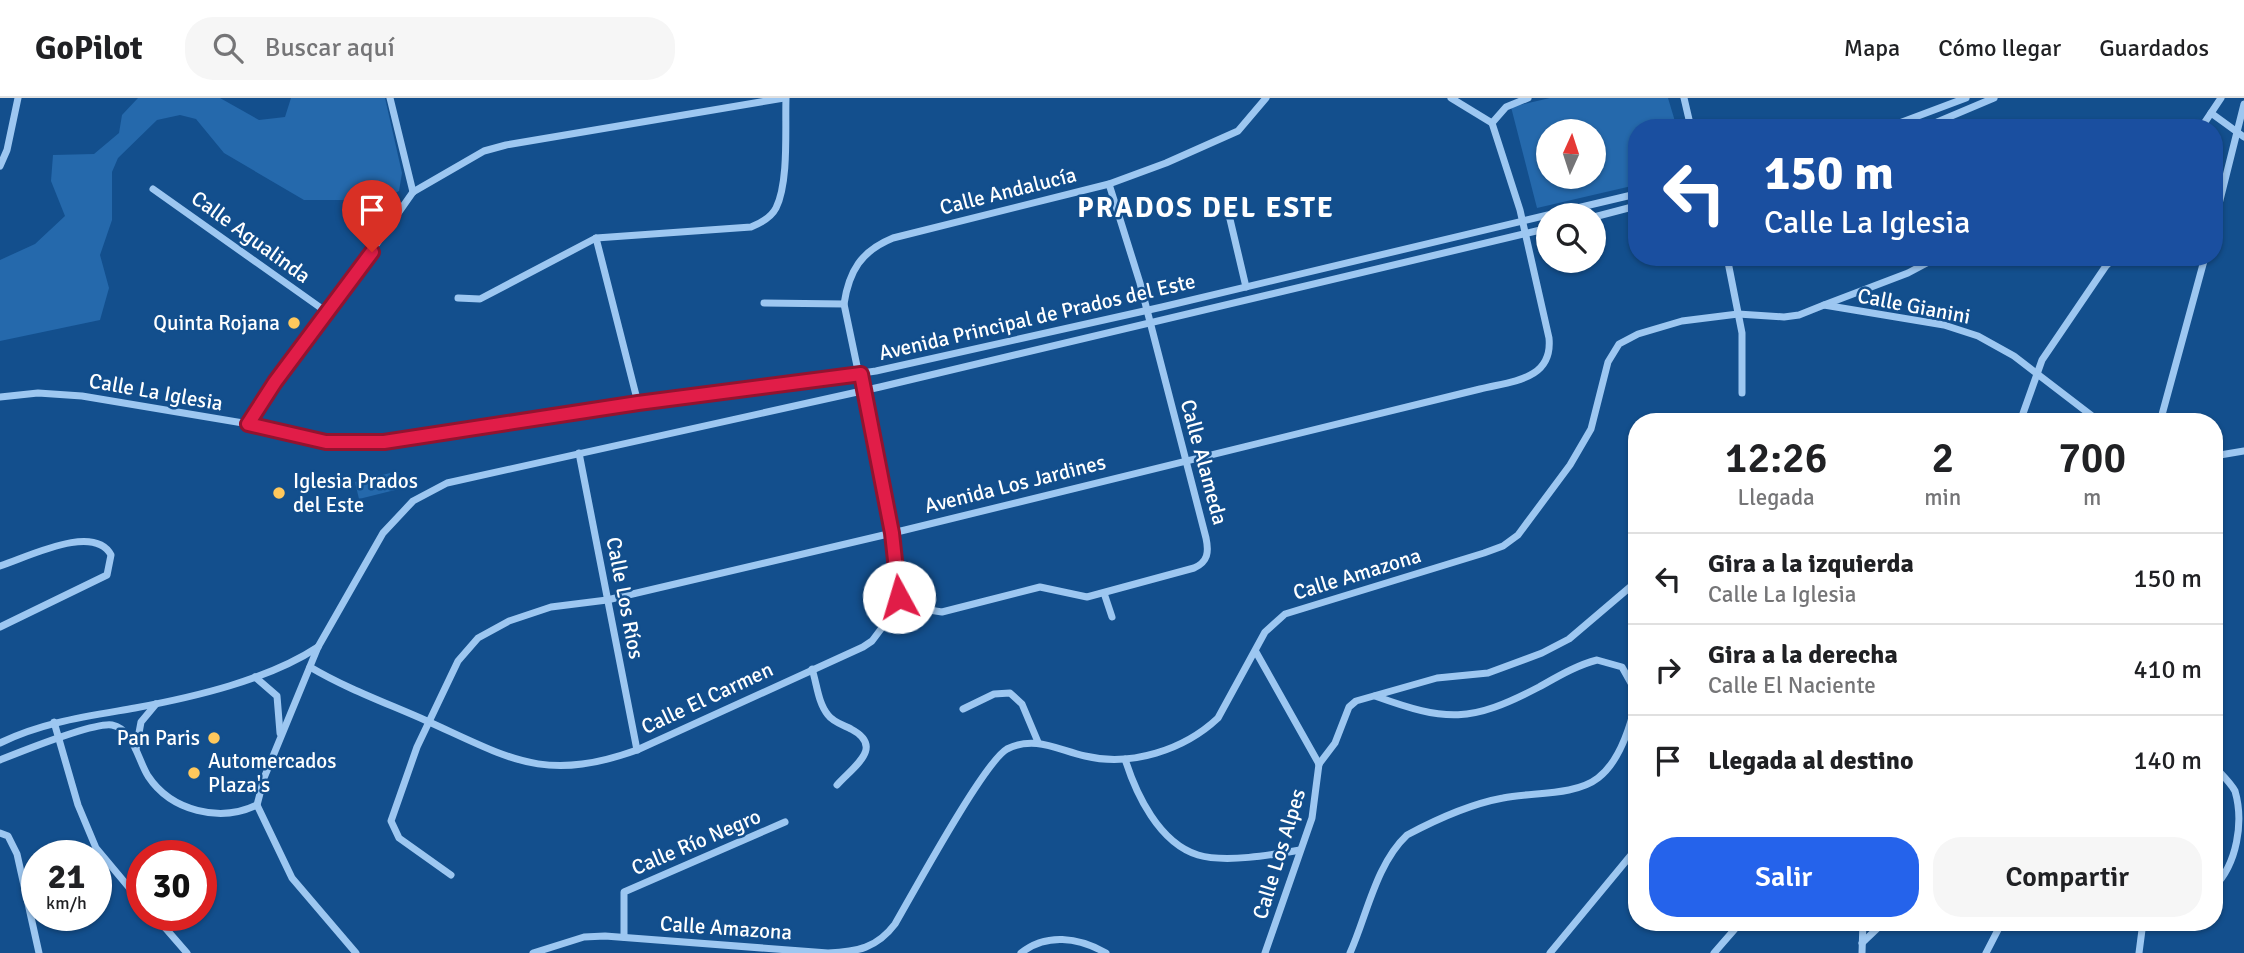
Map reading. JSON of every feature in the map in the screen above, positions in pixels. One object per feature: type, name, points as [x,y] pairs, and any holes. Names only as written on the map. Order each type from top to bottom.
[{"type":"street","points":[[0,166],[7,150],[18,98]]},
{"type":"street","points":[[390,98],[413,192]]},
{"type":"street","points":[[248,424],[275,382],[328,313],[413,192],[484,151],[506,145],[785,98],[782,189],[776,209],[765,221],[751,227],[596,238],[480,299],[458,298]]},
{"type":"street","name":"Calle Andalucía","points":[[861,374],[844,304],[854,266],[878,244],[1109,184],[1223,140],[1238,131],[1266,98]]},
{"type":"street","points":[[1451,98],[1492,122],[1506,107],[1528,98]]},
{"type":"street","points":[[1684,98],[1689,119]]},
{"type":"street","points":[[1910,119],[1966,98]]},
{"type":"street","points":[[1944,119],[1994,98]]},
{"type":"street","points":[[2207,119],[2221,98]]},
{"type":"street","points":[[2223,194],[2241,135],[2244,104]]},
{"type":"street","points":[[2211,113],[2219,119]]},
{"type":"street","name":"Avenida Los Jardines","points":[[451,875],[399,838],[391,821],[429,722],[458,661],[478,638],[509,621],[551,607],[607,600],[892,533],[1480,389],[1525,377],[1541,369],[1550,356],[1549,338],[1522,221],[1492,122]]},
{"type":"street","points":[[2223,122],[2241,135]]},
{"type":"street","name":"Calle Alameda","points":[[899,597],[916,608],[942,611],[1040,587],[1075,596],[1104,593],[1203,564],[1208,549],[1206,538],[1147,310],[1109,184]]},
{"type":"street","name":"Calle Agualinda","points":[[153,188],[328,313]]},
{"type":"street","name":"Avenida Principal de Prados del Este","points":[[1536,231],[864,390],[861,374],[1190,301],[1628,196]]},
{"type":"street","points":[[1606,214],[1628,208]]},
{"type":"street","points":[[1228,215],[1246,287]]},
{"type":"street","points":[[596,238],[638,403]]},
{"type":"street","points":[[1729,266],[1742,333],[1742,393]]},
{"type":"street","points":[[1738,314],[1784,317],[1799,315],[1920,266]]},
{"type":"street","points":[[2024,413],[2037,371],[2107,266]]},
{"type":"street","points":[[2162,413],[2203,266]]},
{"type":"street","points":[[764,303],[844,304]]},
{"type":"street","name":"Calle Gianini","points":[[1824,304],[1961,330],[1999,347],[2037,371],[2089,413]]},
{"type":"street","name":"Calle Amazona","points":[[533,953],[584,937],[624,937],[828,953],[855,952],[870,947],[882,939],[895,924],[996,758],[1017,746],[1038,742],[1093,758],[1125,759],[1171,747],[1207,728],[1226,706],[1270,627],[1285,614],[1503,546],[1531,520],[1591,429],[1608,362],[1619,344],[1645,331],[1682,321],[1738,314]]},
{"type":"street","name":"Calle La Iglesia","points":[[0,397],[38,393],[82,396],[248,424],[326,442],[384,442],[638,403],[861,374]]},
{"type":"street","points":[[356,953],[292,878],[257,805],[280,738],[318,647],[383,533],[413,501],[447,483],[471,476],[864,390],[892,533],[899,597]]},
{"type":"street","points":[[2223,454],[2244,451]]},
{"type":"street","name":"Calle Los Ríos","points":[[579,453],[637,750]]},
{"type":"street","points":[[0,566],[89,539],[107,547],[111,555],[107,575],[0,628]]},
{"type":"street","points":[[1256,652],[1319,764],[1335,743],[1349,707],[1356,701],[1437,678],[1488,673],[1542,653],[1569,639],[1628,589]]},
{"type":"street","points":[[1104,593],[1111,617]]},
{"type":"street","name":"Calle El Carmen","points":[[310,667],[516,761],[538,766],[581,766],[637,750],[872,641],[890,617],[899,597]]},
{"type":"street","points":[[0,743],[54,722],[157,704],[255,677],[295,662],[318,647]]},
{"type":"street","points":[[1375,696],[1418,711],[1463,717],[1498,707],[1597,660],[1608,660],[1622,667],[1628,678]]},
{"type":"street","points":[[812,669],[822,708],[830,718],[864,736],[867,743],[867,751],[837,785]]},
{"type":"street","points":[[255,677],[277,696],[280,738]]},
{"type":"street","points":[[963,709],[995,694],[1010,693],[1022,704],[1038,742]]},
{"type":"street","points":[[136,750],[141,722],[157,704]]},
{"type":"street","points":[[54,722],[57,740],[78,805],[96,848],[126,883]]},
{"type":"street","points":[[1350,953],[1376,886],[1398,843],[1408,835],[1483,803],[1569,788],[1595,780],[1614,758],[1628,722]]},
{"type":"street","points":[[0,761],[109,724],[122,730],[136,750],[150,779],[167,795],[206,814],[239,813],[257,805]]},
{"type":"street","points":[[1125,759],[1147,809],[1188,851],[1201,856],[1219,856],[1270,855],[1300,850]]},
{"type":"street","name":"Calle Los Alpes","points":[[1265,953],[1312,818],[1319,764]]},
{"type":"street","points":[[2223,777],[2235,791],[2241,808],[2242,826],[2233,862],[2223,875]]},
{"type":"street","name":"Calle Río Negro","points":[[624,937],[624,892],[785,822]]},
{"type":"street","points":[[0,832],[8,836],[17,854],[39,953]]},
{"type":"street","points":[[1550,953],[1628,859]]},
{"type":"street","points":[[168,931],[187,953]]},
{"type":"street","points":[[1714,953],[1733,931]]},
{"type":"street","points":[[1862,953],[1863,931]]},
{"type":"street","points":[[1862,943],[1875,931]]},
{"type":"street","points":[[1986,953],[1997,931]]},
{"type":"street","points":[[2139,953],[2142,931]]},
{"type":"street","points":[[1021,953],[1041,940],[1056,939],[1072,940],[1106,953]]},
{"type":"shaded area","points":[[138,98],[220,98],[259,120],[285,117],[291,98],[385,98],[402,173],[399,191],[385,198],[368,200],[304,200],[224,153],[196,119],[180,115],[157,120],[118,158],[112,172],[112,220],[100,255],[109,288],[100,320],[0,341],[0,260],[35,244],[65,216],[51,181],[53,155],[94,154],[119,133],[122,115]]},
{"type":"shaded area","points":[[1550,98],[1668,98],[1674,119],[1628,119],[1628,187],[1559,203],[1536,204],[1511,107]]},
{"type":"shaded area","points":[[390,473],[395,490],[359,499],[355,482]]},
{"type":"place","name":"Quinta Rojana","points":[[294,323]]},
{"type":"place","name":"Iglesia Prados del Este","points":[[279,493]]},
{"type":"place","name":"Pan Paris","points":[[214,738]]},
{"type":"place","name":"Automercados Plaza's","points":[[194,773]]},
{"type":"district","name":"PRADOS DEL ESTE","points":[[1206,208]]},
{"type":"route","points":[[372,252],[275,382],[248,424],[326,442],[384,442],[638,403],[861,374],[892,533],[899,597]]}]
